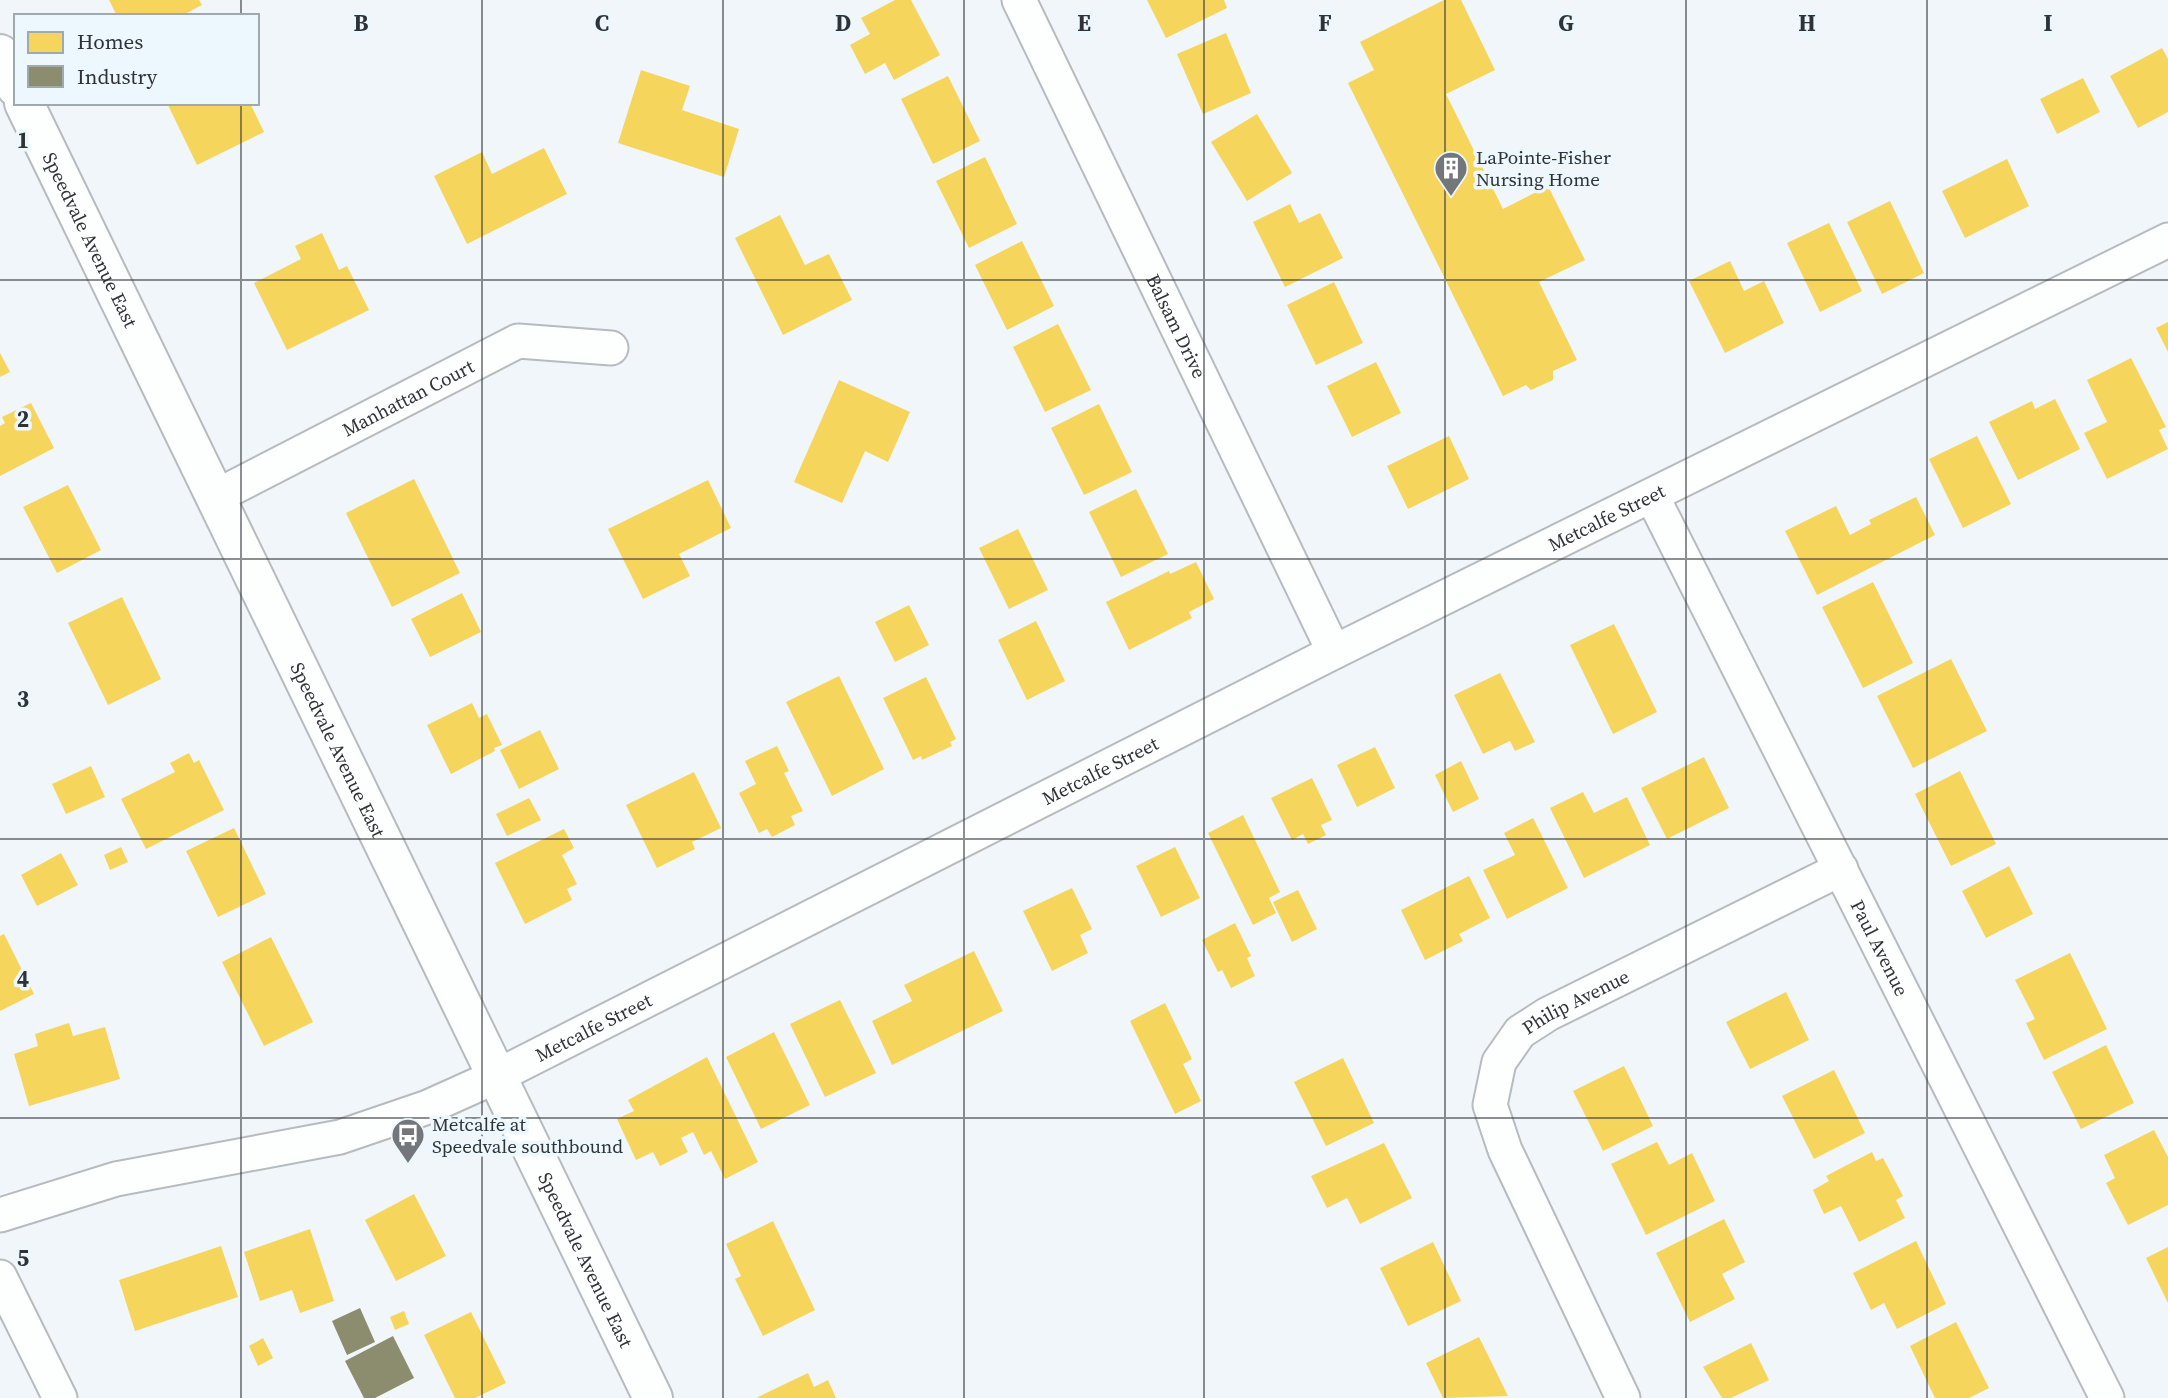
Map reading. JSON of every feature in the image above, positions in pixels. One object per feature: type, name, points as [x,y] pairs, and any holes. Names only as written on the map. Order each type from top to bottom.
[{"type":"main road","points":[[0,54],[14,83]]},
{"type":"main road","name":"Speedvale Avenue East","points":[[25,105],[653,1398]]},
{"type":"street","name":"Balsam Drive","points":[[1019,0],[1334,652]]},
{"type":"street","name":"Metcalfe Street","points":[[0,1215],[116,1180],[340,1137],[428,1107],[497,1076],[1334,652],[2168,240]]},
{"type":"street","name":"Manhattan Court","points":[[215,498],[518,341],[611,348]]},
{"type":"street","name":"Paul Avenue","points":[[1652,496],[2108,1398]]},
{"type":"street","name":"Philip Avenue","points":[[1623,1398],[1505,1150],[1490,1105],[1499,1062],[1520,1032],[1548,1014],[1842,869]]},
{"type":"street","points":[[0,1277],[60,1398]]},
{"type":"building: Homes","points":[[109,0],[199,0],[202,5],[185,14],[116,14]]},
{"type":"building: Homes","points":[[895,0],[911,0],[940,55],[894,80],[885,63],[865,74],[850,45],[870,34],[861,18]]},
{"type":"building: Homes","points":[[1147,0],[1224,0],[1227,8],[1166,38]]},
{"type":"building: Homes","name":"LaPointe-Fisher Nursing Home","points":[[1444,0],[1461,0],[1495,70],[1446,94],[1503,209],[1548,186],[1585,260],[1539,282],[1577,360],[1553,371],[1553,380],[1531,390],[1526,385],[1503,396],[1348,83],[1374,70],[1360,42]]},
{"type":"building: Homes","points":[[1226,33],[1251,93],[1203,114],[1177,54]]},
{"type":"building: Homes","points":[[2162,48],[2168,59],[2168,112],[2138,128],[2110,76]]},
{"type":"building: Homes","points":[[641,70],[690,86],[682,110],[739,129],[724,177],[618,143]]},
{"type":"building: Homes","points":[[948,76],[980,141],[933,164],[901,99]]},
{"type":"building: Homes","points":[[2083,78],[2100,112],[2057,134],[2040,99]]},
{"type":"building: Homes","points":[[168,105],[251,105],[264,132],[197,165]]},
{"type":"building: Homes","points":[[1257,114],[1292,173],[1247,201],[1211,142]]},
{"type":"building: Homes","points":[[544,148],[567,194],[467,244],[434,176],[482,152],[492,174]]},
{"type":"building: Homes","points":[[985,157],[1017,224],[969,248],[936,181]]},
{"type":"building: Homes","points":[[2007,159],[2029,206],[1965,238],[1942,191]]},
{"type":"building: Homes","points":[[1890,201],[1924,273],[1882,294],[1847,222]]},
{"type":"building: Homes","points":[[1290,204],[1299,223],[1320,213],[1343,258],[1285,287],[1253,222]]},
{"type":"building: Homes","points":[[780,215],[805,265],[829,254],[852,300],[783,335],[735,238]]},
{"type":"building: Homes","points":[[1829,223],[1862,291],[1820,312],[1787,243]]},
{"type":"building: Homes","points":[[322,233],[339,270],[347,266],[369,310],[287,350],[254,283],[301,259],[295,246]]},
{"type":"building: Homes","points":[[1022,241],[1054,306],[1007,330],[975,265]]},
{"type":"building: Homes","points":[[1730,261],[1744,291],[1764,281],[1784,323],[1725,353],[1689,281]]},
{"type":"building: Homes","points":[[1334,282],[1363,343],[1316,365],[1287,305]]},
{"type":"building: Homes","points":[[2168,322],[2168,352],[2156,328]]},
{"type":"building: Homes","points":[[1058,324],[1091,390],[1045,412],[1013,347]]},
{"type":"building: Homes","points":[[0,353],[10,372],[0,377]]},
{"type":"building: Homes","points":[[2131,358],[2166,427],[2159,430],[2168,449],[2107,479],[2084,433],[2107,422],[2087,380]]},
{"type":"building: Homes","points":[[1376,362],[1401,413],[1352,437],[1327,386]]},
{"type":"building: Homes","points":[[839,380],[910,412],[888,462],[865,451],[842,503],[794,482]]},
{"type":"building: Homes","points":[[2055,399],[2080,449],[2018,480],[1989,422],[2032,401],[2035,409]]},
{"type":"building: Homes","points":[[31,403],[54,448],[0,476],[0,426],[5,423],[2,417]]},
{"type":"building: Homes","points":[[1099,404],[1132,472],[1084,495],[1051,428]]},
{"type":"building: Homes","points":[[1449,436],[1469,479],[1408,509],[1387,466]]},
{"type":"building: Homes","points":[[1977,436],[2011,504],[1963,528],[1929,459]]},
{"type":"building: Homes","points":[[414,479],[460,573],[392,607],[346,513]]},
{"type":"building: Homes","points":[[708,480],[731,528],[679,554],[690,576],[643,599],[608,529]]},
{"type":"building: Homes","points":[[68,485],[101,550],[57,573],[23,507]]},
{"type":"building: Homes","points":[[1136,489],[1168,554],[1121,577],[1089,512]]},
{"type":"building: Homes","points":[[1916,497],[1935,535],[1817,595],[1785,531],[1836,506],[1850,535],[1871,524],[1869,520]]},
{"type":"building: Homes","points":[[1018,529],[1048,590],[1009,609],[979,548]]},
{"type":"building: Homes","points":[[1196,562],[1214,599],[1189,612],[1192,618],[1129,650],[1106,602],[1169,571],[1170,574]]},
{"type":"building: Homes","points":[[1873,582],[1913,663],[1863,688],[1822,607]]},
{"type":"building: Homes","points":[[462,593],[481,632],[430,657],[411,619]]},
{"type":"building: Homes","points":[[122,597],[161,679],[108,705],[68,623]]},
{"type":"building: Homes","points":[[909,605],[929,645],[895,662],[875,622]]},
{"type":"building: Homes","points":[[1036,621],[1065,681],[1027,700],[998,640]]},
{"type":"building: Homes","points":[[1614,624],[1657,712],[1613,734],[1570,645]]},
{"type":"building: Homes","points":[[1951,659],[1987,731],[1913,768],[1877,696]]},
{"type":"building: Homes","points":[[1500,673],[1535,742],[1515,751],[1510,741],[1483,754],[1454,695]]},
{"type":"building: Homes","points":[[839,676],[884,769],[832,796],[786,702]]},
{"type":"building: Homes","points":[[926,677],[956,739],[950,742],[952,746],[922,760],[921,756],[913,760],[883,698]]},
{"type":"building: Homes","points":[[472,703],[479,718],[487,714],[502,745],[451,774],[427,725]]},
{"type":"building: Homes","points":[[540,730],[559,769],[519,789],[500,750]]},
{"type":"building: Homes","points":[[777,746],[789,771],[784,773],[803,811],[791,816],[795,825],[772,837],[767,829],[759,833],[739,793],[756,784],[745,761]]},
{"type":"building: Homes","points":[[1375,747],[1395,788],[1357,807],[1337,765]]},
{"type":"building: Homes","points":[[189,753],[194,763],[199,760],[224,810],[146,849],[121,799],[175,772],[170,763]]},
{"type":"building: Homes","points":[[1704,757],[1729,808],[1667,839],[1641,788]]},
{"type":"building: Homes","points":[[1461,761],[1479,799],[1453,812],[1435,775]]},
{"type":"building: Homes","points":[[91,766],[105,797],[66,814],[52,784]]},
{"type":"building: Homes","points":[[1960,771],[1996,844],[1951,866],[1915,794]]},
{"type":"building: Homes","points":[[694,772],[721,828],[692,842],[695,849],[657,868],[626,805]]},
{"type":"building: Homes","points":[[1312,778],[1332,820],[1321,825],[1326,835],[1308,844],[1303,834],[1292,840],[1271,798]]},
{"type":"building: Homes","points":[[1583,792],[1594,813],[1627,797],[1650,845],[1584,878],[1550,808]]},
{"type":"building: Homes","points":[[529,798],[541,820],[507,836],[496,814]]},
{"type":"building: Homes","points":[[1243,815],[1280,892],[1269,898],[1276,913],[1253,925],[1208,833]]},
{"type":"building: Homes","points":[[1533,818],[1568,888],[1507,919],[1483,870],[1515,855],[1504,833]]},
{"type":"building: Homes","points":[[234,828],[266,894],[218,917],[186,851]]},
{"type":"building: Homes","points":[[564,829],[574,848],[562,855],[577,884],[567,889],[572,900],[525,924],[495,863]]},
{"type":"building: Homes","points":[[121,847],[128,862],[110,870],[104,855]]},
{"type":"building: Homes","points":[[1175,847],[1200,898],[1161,917],[1136,866]]},
{"type":"building: Homes","points":[[61,853],[78,885],[37,906],[21,875]]},
{"type":"building: Homes","points":[[2009,866],[2033,914],[1986,938],[1962,891]]},
{"type":"building: Homes","points":[[1469,876],[1490,918],[1459,934],[1463,941],[1425,960],[1401,910]]},
{"type":"building: Homes","points":[[1072,888],[1092,929],[1080,935],[1088,953],[1052,971],[1023,911]]},
{"type":"building: Homes","points":[[1298,890],[1317,929],[1292,942],[1273,902]]},
{"type":"building: Homes","points":[[1235,923],[1251,956],[1247,958],[1255,976],[1231,988],[1222,970],[1218,972],[1202,940]]},
{"type":"building: Homes","points":[[4,934],[34,994],[0,1011],[0,936]]},
{"type":"building: Homes","points":[[271,937],[313,1022],[264,1046],[222,962]]},
{"type":"building: Homes","points":[[974,951],[1003,1011],[892,1065],[872,1021],[912,1001],[904,985]]},
{"type":"building: Homes","points":[[2070,953],[2107,1029],[2044,1060],[2026,1023],[2035,1019],[2015,980]]},
{"type":"building: Homes","points":[[1786,992],[1809,1040],[1750,1069],[1726,1022]]},
{"type":"building: Homes","points":[[840,1000],[876,1073],[825,1097],[790,1024]]},
{"type":"building: Homes","points":[[1165,1003],[1192,1059],[1183,1064],[1201,1101],[1175,1114],[1130,1021]]},
{"type":"building: Homes","points":[[69,1023],[73,1036],[105,1027],[120,1079],[29,1106],[14,1054],[38,1046],[35,1034]]},
{"type":"building: Homes","points":[[774,1032],[810,1105],[761,1129],[726,1057]]},
{"type":"building: Homes","points":[[2106,1045],[2134,1103],[2081,1129],[2052,1072]]},
{"type":"building: Homes","points":[[707,1057],[758,1162],[725,1179],[711,1151],[704,1155],[693,1132],[681,1138],[688,1152],[660,1166],[653,1152],[636,1160],[617,1119],[634,1111],[628,1100]]},
{"type":"building: Homes","points":[[1343,1058],[1374,1123],[1326,1146],[1294,1082]]},
{"type":"building: Homes","points":[[1624,1066],[1653,1126],[1603,1151],[1573,1091]]},
{"type":"building: Homes","points":[[1834,1070],[1865,1133],[1814,1159],[1782,1096]]},
{"type":"building: Homes","points":[[2154,1130],[2168,1157],[2168,1205],[2128,1225],[2106,1183],[2115,1178],[2104,1155]]},
{"type":"building: Homes","points":[[1657,1142],[1669,1165],[1692,1153],[1715,1201],[1646,1235],[1611,1164]]},
{"type":"building: Homes","points":[[1384,1143],[1412,1198],[1360,1224],[1347,1198],[1327,1208],[1311,1176]]},
{"type":"building: Homes","points":[[1872,1152],[1876,1161],[1883,1158],[1903,1196],[1896,1200],[1905,1218],[1859,1242],[1841,1206],[1824,1214],[1813,1190],[1829,1181],[1826,1176]]},
{"type":"building: Homes","points":[[414,1194],[446,1256],[396,1281],[365,1220]]},
{"type":"building: Homes","points":[[1724,1219],[1745,1262],[1722,1274],[1735,1299],[1690,1322],[1656,1253]]},
{"type":"building: Homes","points":[[773,1221],[815,1310],[763,1336],[735,1279],[741,1276],[726,1244]]},
{"type":"building: Homes","points":[[310,1229],[334,1301],[300,1313],[292,1290],[260,1301],[244,1252]]},
{"type":"building: Homes","points":[[1916,1241],[1946,1304],[1897,1329],[1884,1303],[1871,1310],[1853,1273]]},
{"type":"building: Homes","points":[[1433,1242],[1461,1301],[1408,1326],[1380,1268]]},
{"type":"building: Homes","points":[[221,1246],[238,1297],[135,1331],[119,1280]]},
{"type":"building: Homes","points":[[2168,1247],[2168,1303],[2146,1258]]},
{"type":"building: Homes","points":[[404,1311],[409,1324],[395,1330],[390,1317]]},
{"type":"building: Homes","points":[[471,1312],[506,1383],[475,1398],[455,1398],[424,1335]]},
{"type":"building: Homes","points":[[1956,1322],[1989,1388],[1969,1398],[1935,1398],[1910,1346]]},
{"type":"building: Homes","points":[[1479,1337],[1508,1396],[1443,1398],[1426,1363]]},
{"type":"building: Homes","points":[[263,1338],[273,1358],[258,1366],[249,1346]]},
{"type":"building: Homes","points":[[1751,1343],[1769,1380],[1731,1398],[1722,1398],[1703,1367]]},
{"type":"building: Homes","points":[[808,1373],[814,1387],[828,1380],[836,1398],[756,1398]]},
{"type":"building: Industry","points":[[360,1308],[375,1342],[347,1355],[332,1321]]},
{"type":"building: Industry","points":[[393,1336],[414,1378],[375,1398],[364,1398],[345,1361]]},
{"type":"place","name":"LaPointe-Fisher Nursing Home","points":[[1451,198]]},
{"type":"place","name":"Metcalfe at Speedvale southbound","points":[[408,1165]]}]
